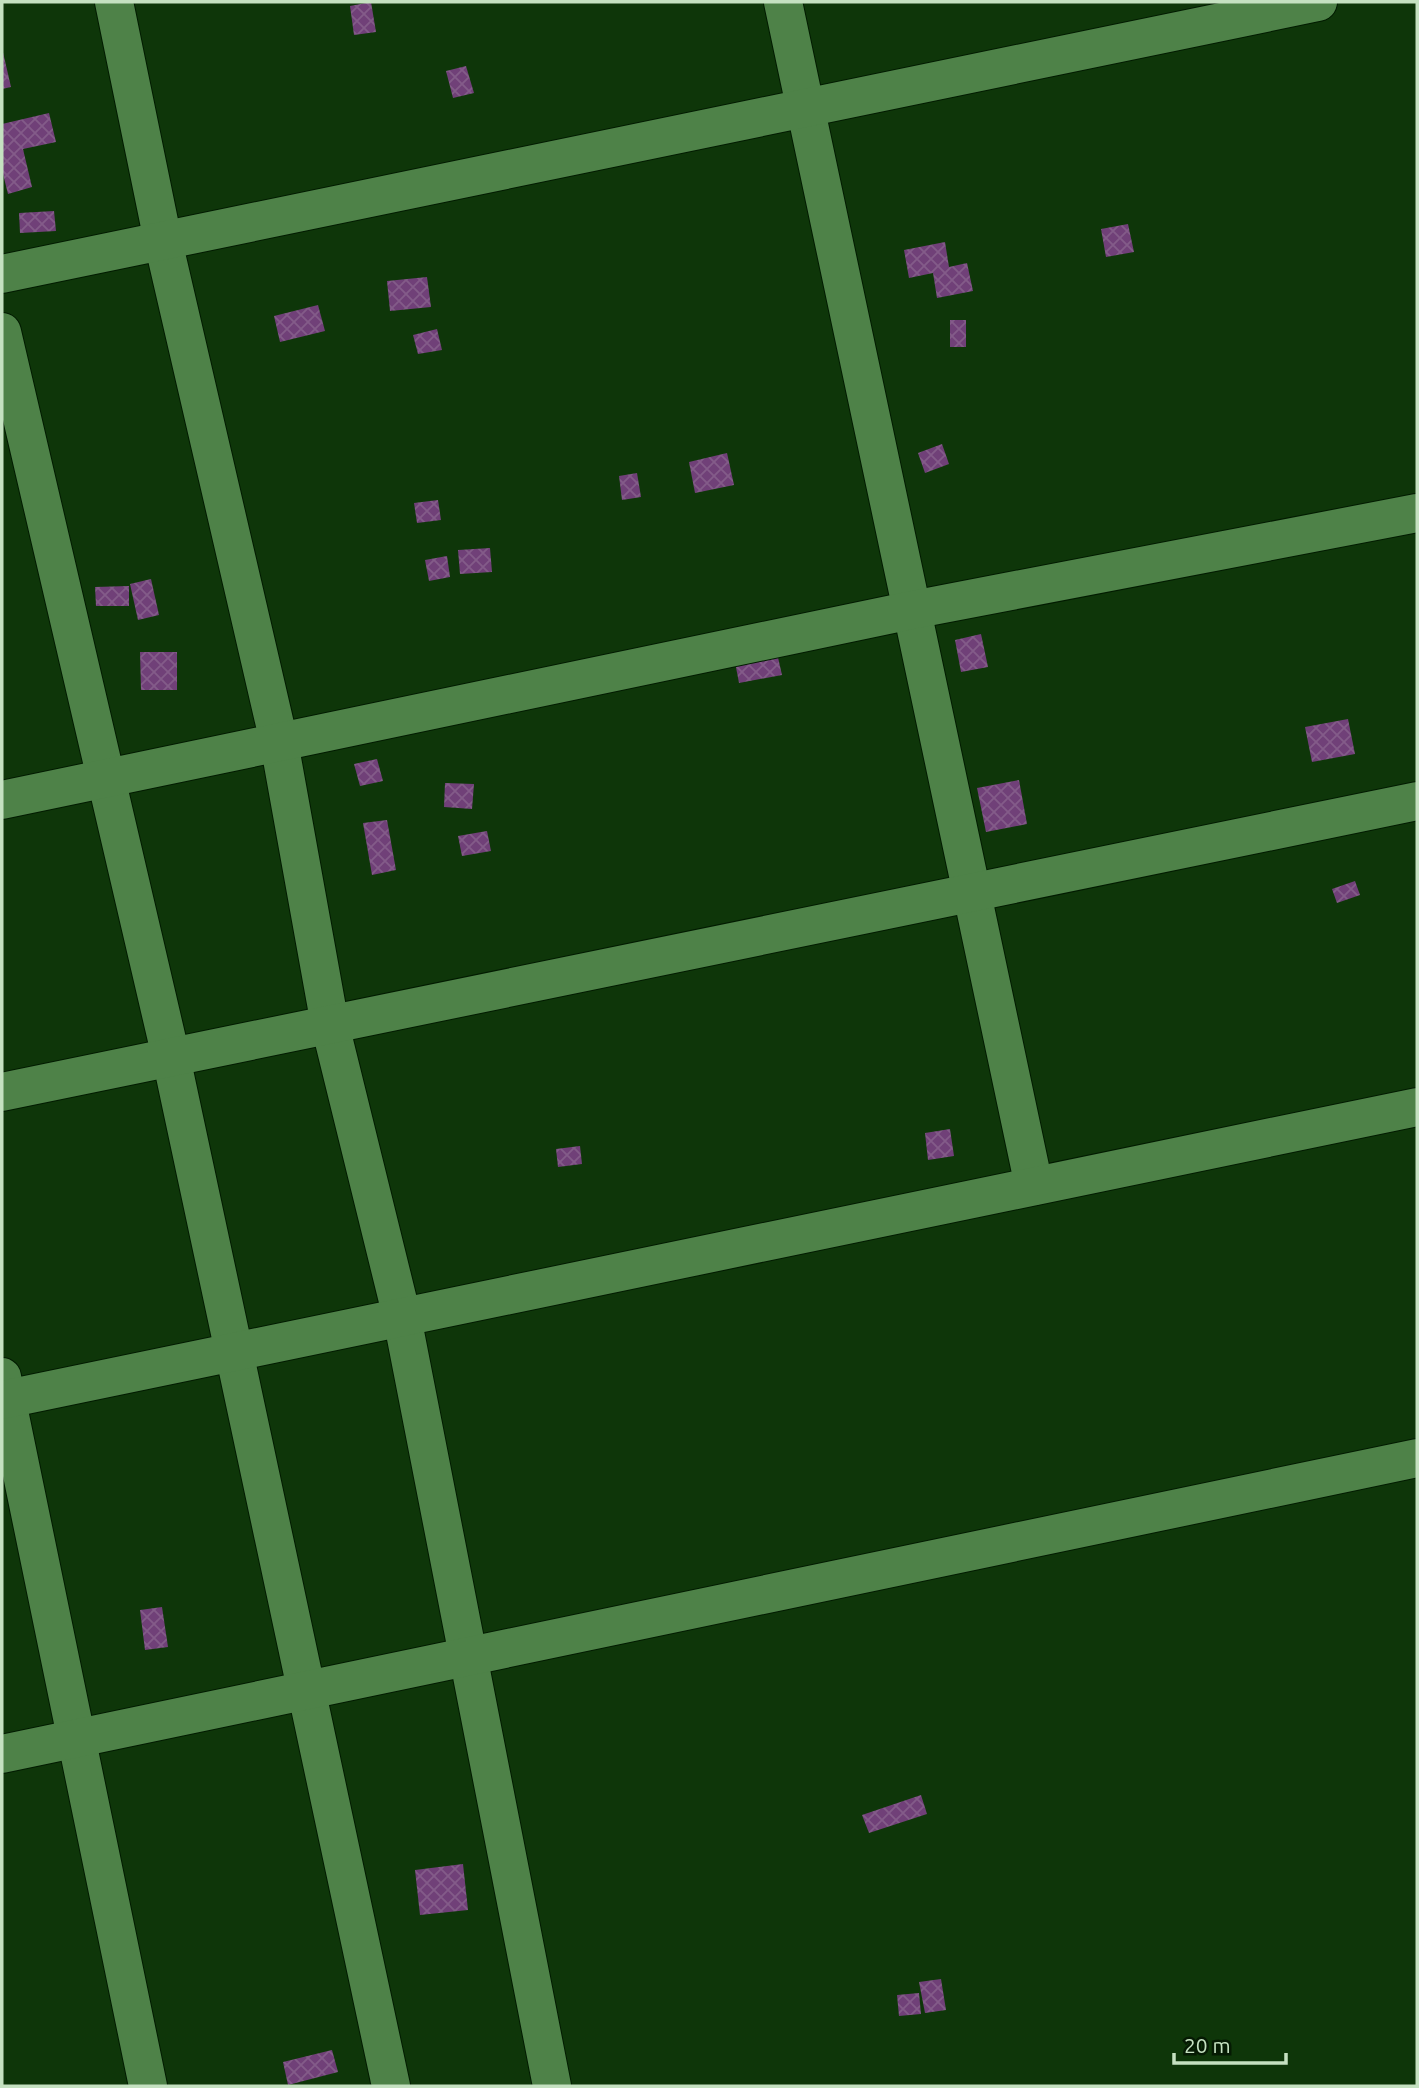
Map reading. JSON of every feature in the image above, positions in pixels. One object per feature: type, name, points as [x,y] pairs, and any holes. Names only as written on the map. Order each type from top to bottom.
[{"type":"street","points":[[114,2],[163,241],[279,742],[330,1025],[402,1317],[552,2086]]},
{"type":"street","points":[[783,2],[1034,1186]]},
{"type":"street","points":[[2,274],[1318,2]]},
{"type":"street","points":[[2,332],[171,1057],[391,2086]]},
{"type":"street","points":[[2,800],[912,610],[1417,513]]},
{"type":"street","points":[[2,1092],[971,890],[1417,801]]},
{"type":"street","points":[[149,2086],[78,1738],[3,1392],[236,1351],[1417,1107]]},
{"type":"street","points":[[2,1754],[1417,1458]]},
{"type":"building","points":[[371,2],[376,32],[354,35],[350,6]]},
{"type":"building","points":[[2,48],[11,87],[2,89]]},
{"type":"building","points":[[466,66],[474,93],[453,98],[446,71]]},
{"type":"building","points":[[49,113],[56,142],[23,149],[32,187],[8,194],[2,170],[2,124]]},
{"type":"building","points":[[54,211],[56,231],[20,233],[19,213]]},
{"type":"building","points":[[1128,224],[1134,252],[1106,257],[1101,229]]},
{"type":"building","points":[[945,242],[949,267],[967,263],[973,291],[937,298],[933,273],[909,278],[904,250]]},
{"type":"building","points":[[427,277],[431,307],[390,311],[387,281]]},
{"type":"building","points":[[318,305],[325,331],[280,342],[274,316]]},
{"type":"building","points":[[950,320],[966,320],[966,347],[950,347]]},
{"type":"building","points":[[437,329],[442,350],[418,354],[413,335]]},
{"type":"building","points":[[942,444],[949,464],[925,473],[918,453]]},
{"type":"building","points":[[727,453],[734,485],[695,493],[689,462]]},
{"type":"building","points":[[637,473],[641,497],[622,500],[619,476]]},
{"type":"building","points":[[438,500],[441,520],[417,523],[414,503]]},
{"type":"building","points":[[490,548],[492,572],[460,574],[458,550]]},
{"type":"building","points":[[447,556],[450,577],[429,581],[425,560]]},
{"type":"building","points":[[151,579],[159,615],[138,620],[130,584]]},
{"type":"building","points":[[129,586],[129,606],[96,606],[95,587]]},
{"type":"building","points":[[981,634],[988,667],[961,672],[955,640]]},
{"type":"building","points":[[140,652],[177,652],[177,690],[141,690]]},
{"type":"building","points":[[777,653],[782,675],[739,683],[735,662]]},
{"type":"building","points":[[1348,719],[1355,754],[1312,762],[1305,727]]},
{"type":"building","points":[[377,759],[383,781],[360,786],[354,764]]},
{"type":"building","points":[[1019,780],[1027,824],[986,832],[977,788]]},
{"type":"building","points":[[445,783],[474,784],[472,809],[444,807]]},
{"type":"building","points":[[387,820],[396,870],[372,875],[363,823]]},
{"type":"building","points":[[487,831],[491,851],[462,856],[458,836]]},
{"type":"building","points":[[1355,881],[1360,895],[1337,903],[1332,889]]},
{"type":"building","points":[[950,1129],[954,1156],[928,1160],[925,1133]]},
{"type":"building","points":[[580,1146],[582,1164],[558,1167],[556,1149]]},
{"type":"building","points":[[162,1607],[168,1647],[145,1650],[140,1610]]},
{"type":"building","points":[[921,1795],[927,1814],[869,1833],[862,1815]]},
{"type":"building","points":[[463,1864],[468,1910],[420,1915],[415,1870]]},
{"type":"building","points":[[941,1979],[946,2010],[925,2013],[919,1982]]},
{"type":"building","points":[[919,1993],[921,2014],[899,2016],[897,1995]]},
{"type":"building","points":[[332,2050],[338,2072],[288,2085],[283,2062]]}]
